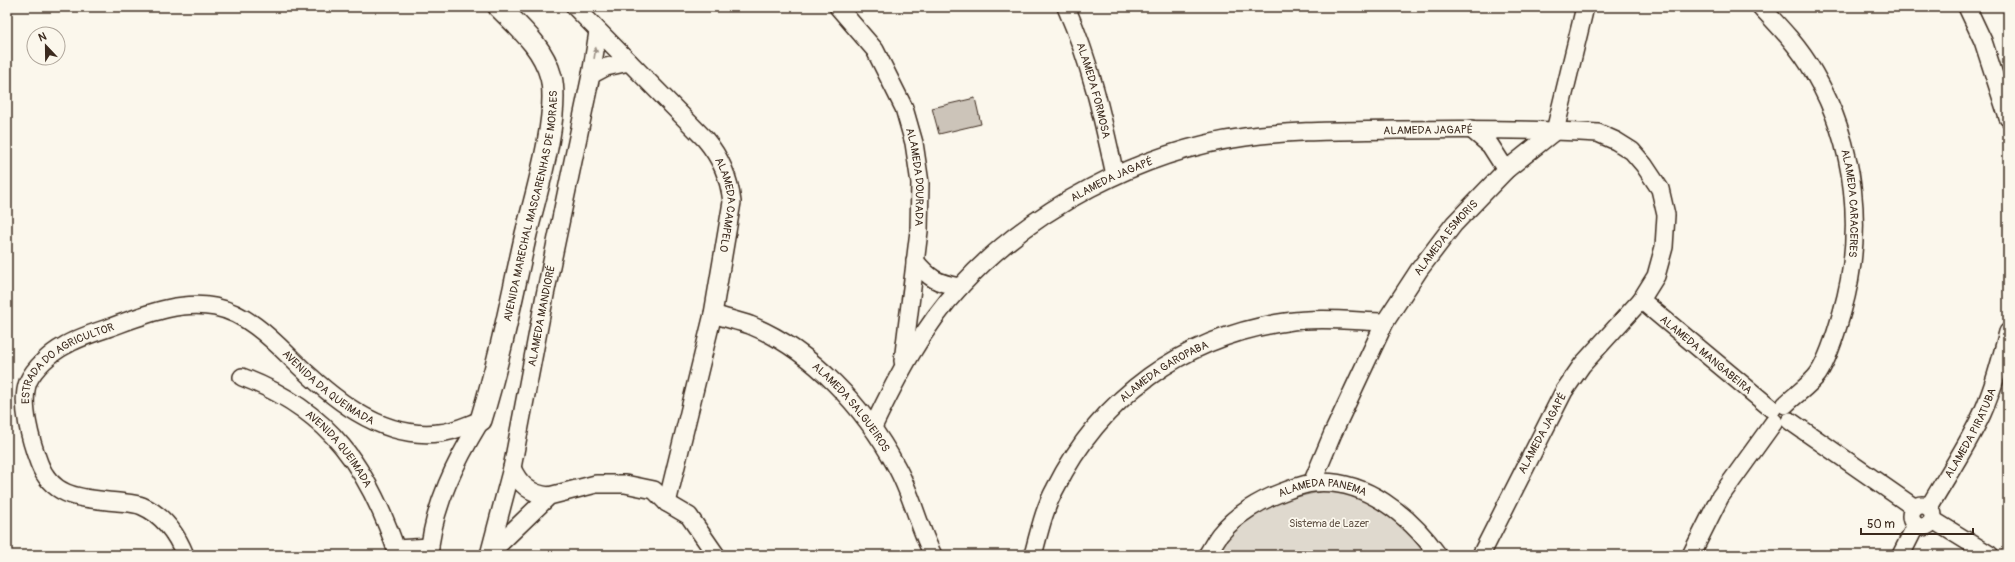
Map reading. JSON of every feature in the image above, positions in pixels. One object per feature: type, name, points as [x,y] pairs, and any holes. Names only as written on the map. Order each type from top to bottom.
[{"type":"street","name":"AVENIDA MARECHAL MASCARENHAS DE MORAES","points":[[480,420],[494,379],[547,146],[553,95],[551,77],[537,45],[499,7]]},
{"type":"street","name":"ALAMEDA CAMPELO","points":[[575,7],[598,32],[630,62],[715,152],[730,185],[732,202],[713,314],[668,503]]},
{"type":"street","name":"ALAMEDA DOURADA","points":[[838,7],[875,50],[904,108],[914,143],[920,183],[919,231],[902,368]]},
{"type":"street","name":"ALAMEDA FORMOSA","points":[[1066,7],[1082,42],[1096,87],[1115,175]]},
{"type":"street","points":[[1555,131],[1585,7]]},
{"type":"street","name":"ALAMEDA CARACERES","points":[[1691,555],[1720,497],[1780,414],[1818,374],[1836,334],[1850,285],[1854,237],[1853,193],[1846,151],[1833,112],[1814,72],[1786,33],[1761,7]]},
{"type":"street","points":[[1967,7],[1983,41],[2008,118]]},
{"type":"street","name":"ALAMEDA MANDIORÉ","points":[[489,555],[512,468],[545,295],[591,75],[598,32]]},
{"type":"street","points":[[591,75],[606,67],[630,62]]},
{"type":"street","points":[[1471,129],[1490,145],[1506,170]]},
{"type":"street","name":"ALAMEDA JAGAPÉ","points":[[873,428],[902,368],[918,342],[960,287],[1002,247],[1036,222],[1115,175],[1147,162],[1197,147],[1244,137],[1303,131],[1471,129],[1598,133],[1616,141],[1632,151],[1644,165],[1660,190],[1666,215],[1664,247],[1656,276],[1641,300],[1582,365],[1564,391],[1481,555]]},
{"type":"street","name":"ALAMEDA ESMORIS","points":[[1312,483],[1333,433],[1385,322],[1419,270],[1454,224],[1506,170],[1555,131]]},
{"type":"street","points":[[915,261],[933,280],[942,284],[960,287]]},
{"type":"street","name":"ALAMEDA MANGABEIRA","points":[[1641,300],[1780,414],[1990,555]]},
{"type":"street","name":"AVENIDA DA QUEIMADA","points":[[188,306],[214,307],[234,313],[245,319],[283,350],[313,380],[343,403],[382,426],[400,431],[430,434],[452,431],[480,420]]},
{"type":"street","name":"ESTRADA DO AGRICULTOR","points":[[186,555],[172,530],[159,517],[141,506],[72,496],[64,493],[51,484],[40,466],[34,447],[26,400],[29,381],[34,372],[62,347],[85,336],[153,312],[188,306]]},
{"type":"street","name":"ALAMEDA SALGUEIROS","points":[[713,314],[751,326],[780,341],[804,358],[842,389],[873,428],[897,466],[911,498],[924,539],[933,555]]},
{"type":"street","name":"ALAMEDA GAROPABA","points":[[1034,555],[1041,524],[1054,490],[1075,453],[1101,419],[1130,391],[1166,364],[1201,346],[1247,330],[1286,322],[1320,320],[1385,322]]},
{"type":"street","name":"ALAMEDA PIRATUBA","points":[[1925,511],[1969,440],[1982,413],[1996,375],[2008,332]]},
{"type":"street","name":"AVENIDA QUEIMADA","points":[[242,377],[265,386],[300,406],[326,426],[347,450],[369,486],[397,552]]},
{"type":"street","points":[[397,552],[430,551],[443,493],[458,459],[480,420]]},
{"type":"street","points":[[512,468],[518,481],[527,489],[540,495],[549,496],[596,484],[625,484],[654,490],[668,503],[689,516],[716,555]]},
{"type":"street","name":"ALAMEDA PANEMA","points":[[1207,555],[1222,532],[1248,509],[1270,497],[1312,483],[1342,485],[1367,493],[1389,505],[1408,520],[1427,539],[1438,555]]},
{"type":"street","points":[[489,555],[549,496]]},
{"type":"street","points":[[1901,555],[1916,525],[1911,517],[1925,511]]},
{"type":"green space","name":"Sistema de Lazer","points":[[1329,490],[1356,496],[1388,514],[1412,537],[1426,555],[1214,555],[1237,526],[1254,512],[1281,501]]},
{"type":"building","points":[[975,98],[981,124],[939,134],[932,108]]}]
